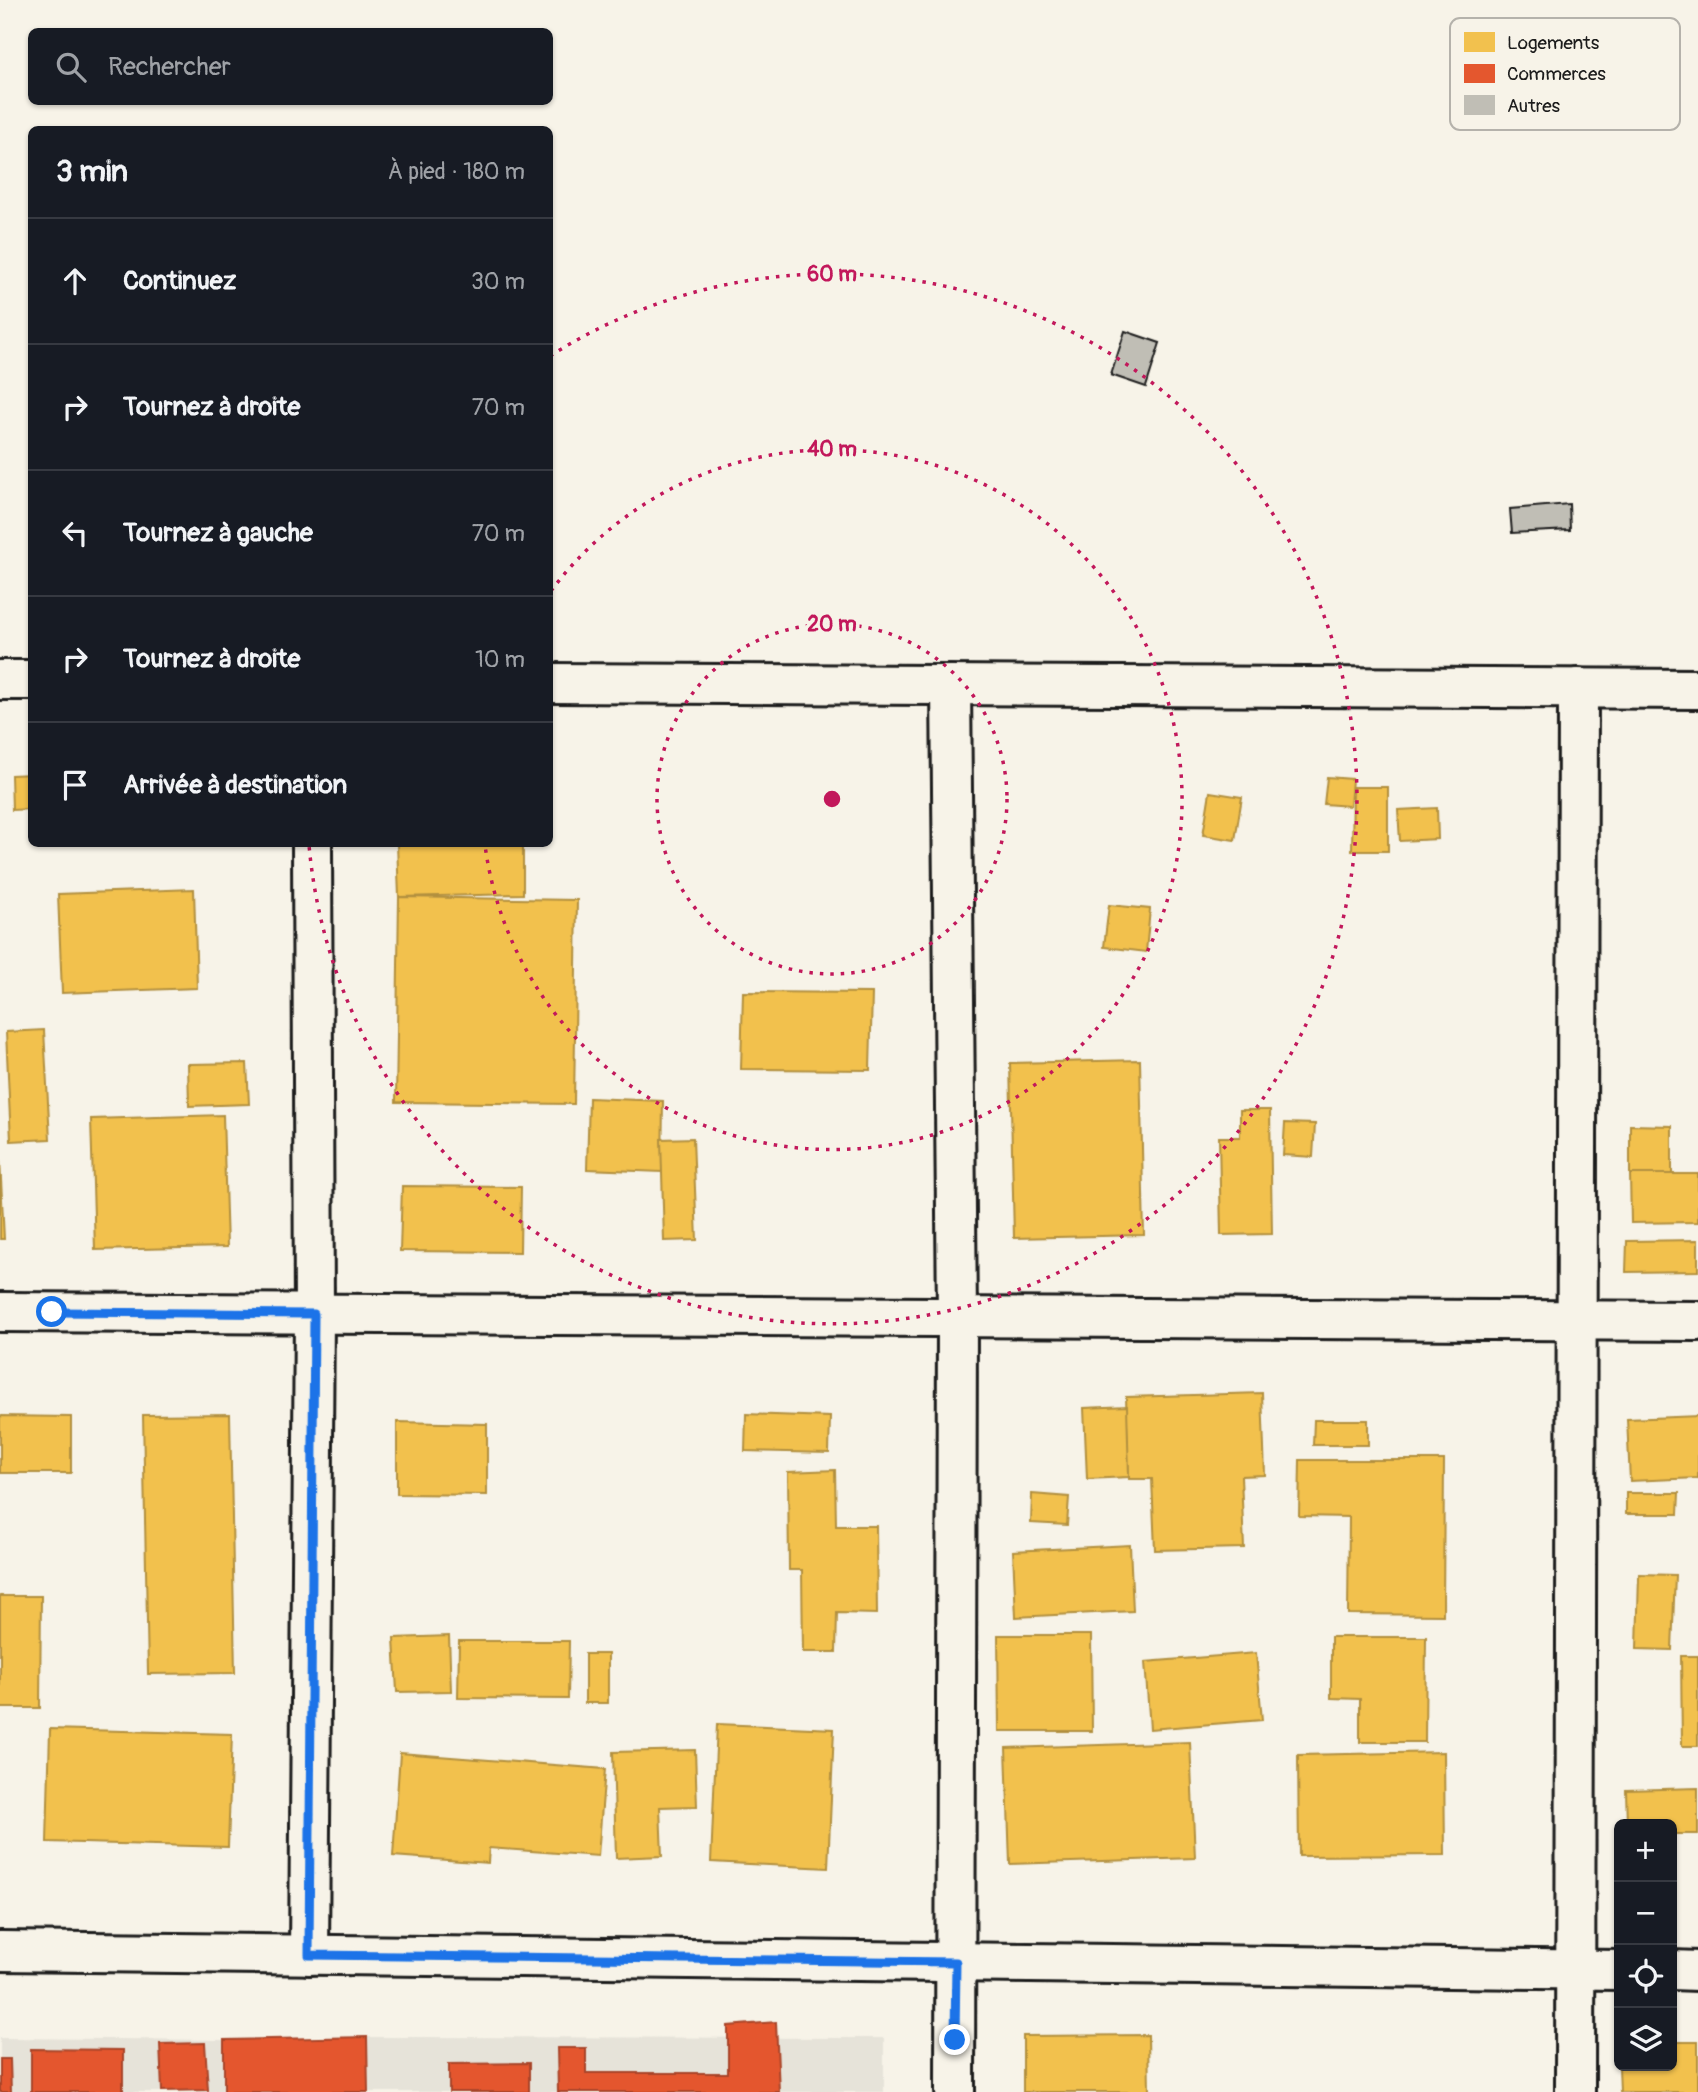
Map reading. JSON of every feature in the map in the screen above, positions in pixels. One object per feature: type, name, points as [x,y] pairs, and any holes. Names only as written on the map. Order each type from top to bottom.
[{"type":"street","points":[[0,680],[28,680]]},
{"type":"street","points":[[553,683],[1698,689]]},
{"type":"street","points":[[951,685],[957,1317],[955,2092]]},
{"type":"street","points":[[1575,2092],[1578,688]]},
{"type":"street","points":[[309,1955],[314,1314],[312,847]]},
{"type":"street","points":[[0,1312],[1698,1321]]},
{"type":"street","points":[[0,1951],[1614,1970]]},
{"type":"street","points":[[1677,1970],[1698,1970]]},
{"type":"shaded area","points":[[367,2037],[884,2038],[884,2092],[0,2092],[0,2038],[224,2040]]},
{"type":"building: Logements","points":[[28,774],[28,809],[12,810],[11,775]]},
{"type":"building: Logements","points":[[1327,777],[1352,779],[1350,806],[1324,804]]},
{"type":"building: Logements","points":[[1353,787],[1388,787],[1388,851],[1352,851]]},
{"type":"building: Logements","points":[[1210,792],[1242,797],[1235,840],[1203,835]]},
{"type":"building: Logements","points":[[1437,808],[1438,839],[1400,841],[1398,810]]},
{"type":"building: Logements","points":[[397,847],[523,847],[523,894],[399,897]]},
{"type":"building: Logements","points":[[194,889],[197,988],[62,993],[58,894]]},
{"type":"building: Logements","points":[[399,897],[577,900],[574,1104],[396,1102]]},
{"type":"building: Logements","points":[[1109,905],[1150,909],[1146,952],[1104,947]]},
{"type":"building: Logements","points":[[743,992],[872,993],[870,1070],[741,1069]]},
{"type":"building: Logements","points":[[44,1030],[50,1139],[11,1141],[6,1032]]},
{"type":"building: Logements","points":[[1140,1060],[1144,1235],[1014,1238],[1010,1063]]},
{"type":"building: Logements","points":[[247,1063],[249,1104],[189,1106],[188,1064]]},
{"type":"building: Logements","points":[[589,1098],[663,1101],[662,1172],[587,1169]]},
{"type":"building: Logements","points":[[1240,1110],[1270,1110],[1272,1234],[1221,1235],[1219,1137],[1240,1137]]},
{"type":"building: Logements","points":[[223,1115],[227,1247],[95,1250],[91,1119]]},
{"type":"building: Logements","points":[[1285,1123],[1315,1124],[1313,1157],[1283,1155]]},
{"type":"building: Logements","points":[[1630,1125],[1672,1126],[1672,1174],[1630,1174]]},
{"type":"building: Logements","points":[[693,1138],[697,1240],[664,1241],[661,1139]]},
{"type":"building: Logements","points":[[0,1159],[4,1239],[0,1239]]},
{"type":"building: Logements","points":[[1630,1174],[1698,1174],[1698,1222],[1631,1223]]},
{"type":"building: Logements","points":[[402,1186],[521,1187],[520,1252],[400,1251]]},
{"type":"building: Logements","points":[[1698,1240],[1698,1271],[1626,1272],[1627,1241]]},
{"type":"building: Logements","points":[[1262,1393],[1265,1475],[1241,1476],[1244,1548],[1155,1550],[1152,1479],[1129,1479],[1126,1397]]},
{"type":"building: Logements","points":[[1127,1406],[1129,1477],[1087,1479],[1084,1408]]},
{"type":"building: Logements","points":[[230,1414],[235,1673],[148,1674],[143,1415]]},
{"type":"building: Logements","points":[[746,1414],[830,1417],[829,1453],[745,1451]]},
{"type":"building: Logements","points":[[0,1416],[71,1417],[71,1473],[0,1473]]},
{"type":"building: Logements","points":[[1698,1416],[1698,1478],[1630,1481],[1627,1419]]},
{"type":"building: Logements","points":[[1314,1420],[1368,1420],[1368,1445],[1313,1445]]},
{"type":"building: Logements","points":[[397,1422],[487,1424],[487,1495],[397,1494]]},
{"type":"building: Logements","points":[[1300,1460],[1444,1460],[1443,1615],[1348,1614],[1349,1517],[1299,1516]]},
{"type":"building: Logements","points":[[835,1470],[836,1526],[876,1526],[877,1614],[837,1613],[836,1652],[803,1652],[802,1570],[789,1570],[788,1472]]},
{"type":"building: Logements","points":[[1626,1493],[1679,1493],[1678,1514],[1626,1514]]},
{"type":"building: Logements","points":[[1032,1494],[1069,1497],[1067,1525],[1031,1523]]},
{"type":"building: Logements","points":[[1130,1545],[1133,1611],[1016,1617],[1013,1551]]},
{"type":"building: Logements","points":[[1639,1574],[1675,1575],[1672,1650],[1637,1649]]},
{"type":"building: Logements","points":[[0,1596],[41,1596],[40,1708],[0,1708]]},
{"type":"building: Logements","points":[[998,1635],[1091,1635],[1092,1731],[999,1731]]},
{"type":"building: Logements","points":[[449,1636],[451,1691],[397,1692],[394,1638]]},
{"type":"building: Logements","points":[[1331,1637],[1426,1637],[1425,1742],[1360,1742],[1360,1699],[1331,1698]]},
{"type":"building: Logements","points":[[459,1641],[569,1641],[568,1699],[458,1698]]},
{"type":"building: Logements","points":[[1256,1653],[1262,1720],[1150,1729],[1145,1662]]},
{"type":"building: Logements","points":[[585,1654],[608,1654],[608,1703],[585,1703]]},
{"type":"building: Logements","points":[[1681,1656],[1698,1656],[1698,1746],[1682,1746]]},
{"type":"building: Logements","points":[[717,1724],[834,1729],[828,1868],[711,1862]]},
{"type":"building: Logements","points":[[50,1729],[232,1734],[228,1847],[47,1842]]},
{"type":"building: Logements","points":[[1190,1742],[1195,1858],[1010,1864],[1006,1748]]},
{"type":"building: Logements","points":[[695,1750],[697,1806],[660,1807],[662,1856],[616,1858],[613,1752]]},
{"type":"building: Logements","points":[[1444,1752],[1445,1855],[1299,1856],[1298,1755]]},
{"type":"building: Logements","points":[[400,1753],[605,1769],[598,1856],[489,1848],[488,1863],[393,1856]]},
{"type":"building: Logements","points":[[1698,1788],[1698,1834],[1677,1834],[1677,1819],[1627,1819],[1626,1790]]},
{"type":"building: Logements","points":[[1148,2035],[1149,2092],[1023,2092],[1023,2036]]},
{"type":"building: Logements","points":[[1677,2042],[1698,2042],[1698,2092],[1620,2092],[1619,2071],[1677,2071]]},
{"type":"building: Commerces","points":[[776,2022],[779,2092],[558,2092],[557,2048],[586,2048],[586,2073],[728,2073],[728,2026]]},
{"type":"building: Commerces","points":[[367,2037],[368,2092],[224,2092],[224,2040]]},
{"type":"building: Commerces","points":[[205,2043],[208,2090],[162,2091],[160,2044]]},
{"type":"building: Commerces","points":[[31,2049],[123,2050],[123,2092],[31,2092]]},
{"type":"building: Commerces","points":[[0,2059],[10,2059],[11,2092],[0,2092]]},
{"type":"building: Commerces","points":[[529,2063],[529,2092],[449,2092],[449,2064]]},
{"type":"building: Autres","points":[[1125,331],[1160,343],[1146,387],[1111,375]]},
{"type":"building: Autres","points":[[1569,504],[1570,530],[1512,533],[1510,509]]},
{"type":"route","points":[[52,1312],[314,1314],[309,1955],[956,1962],[955,2040]]}]
